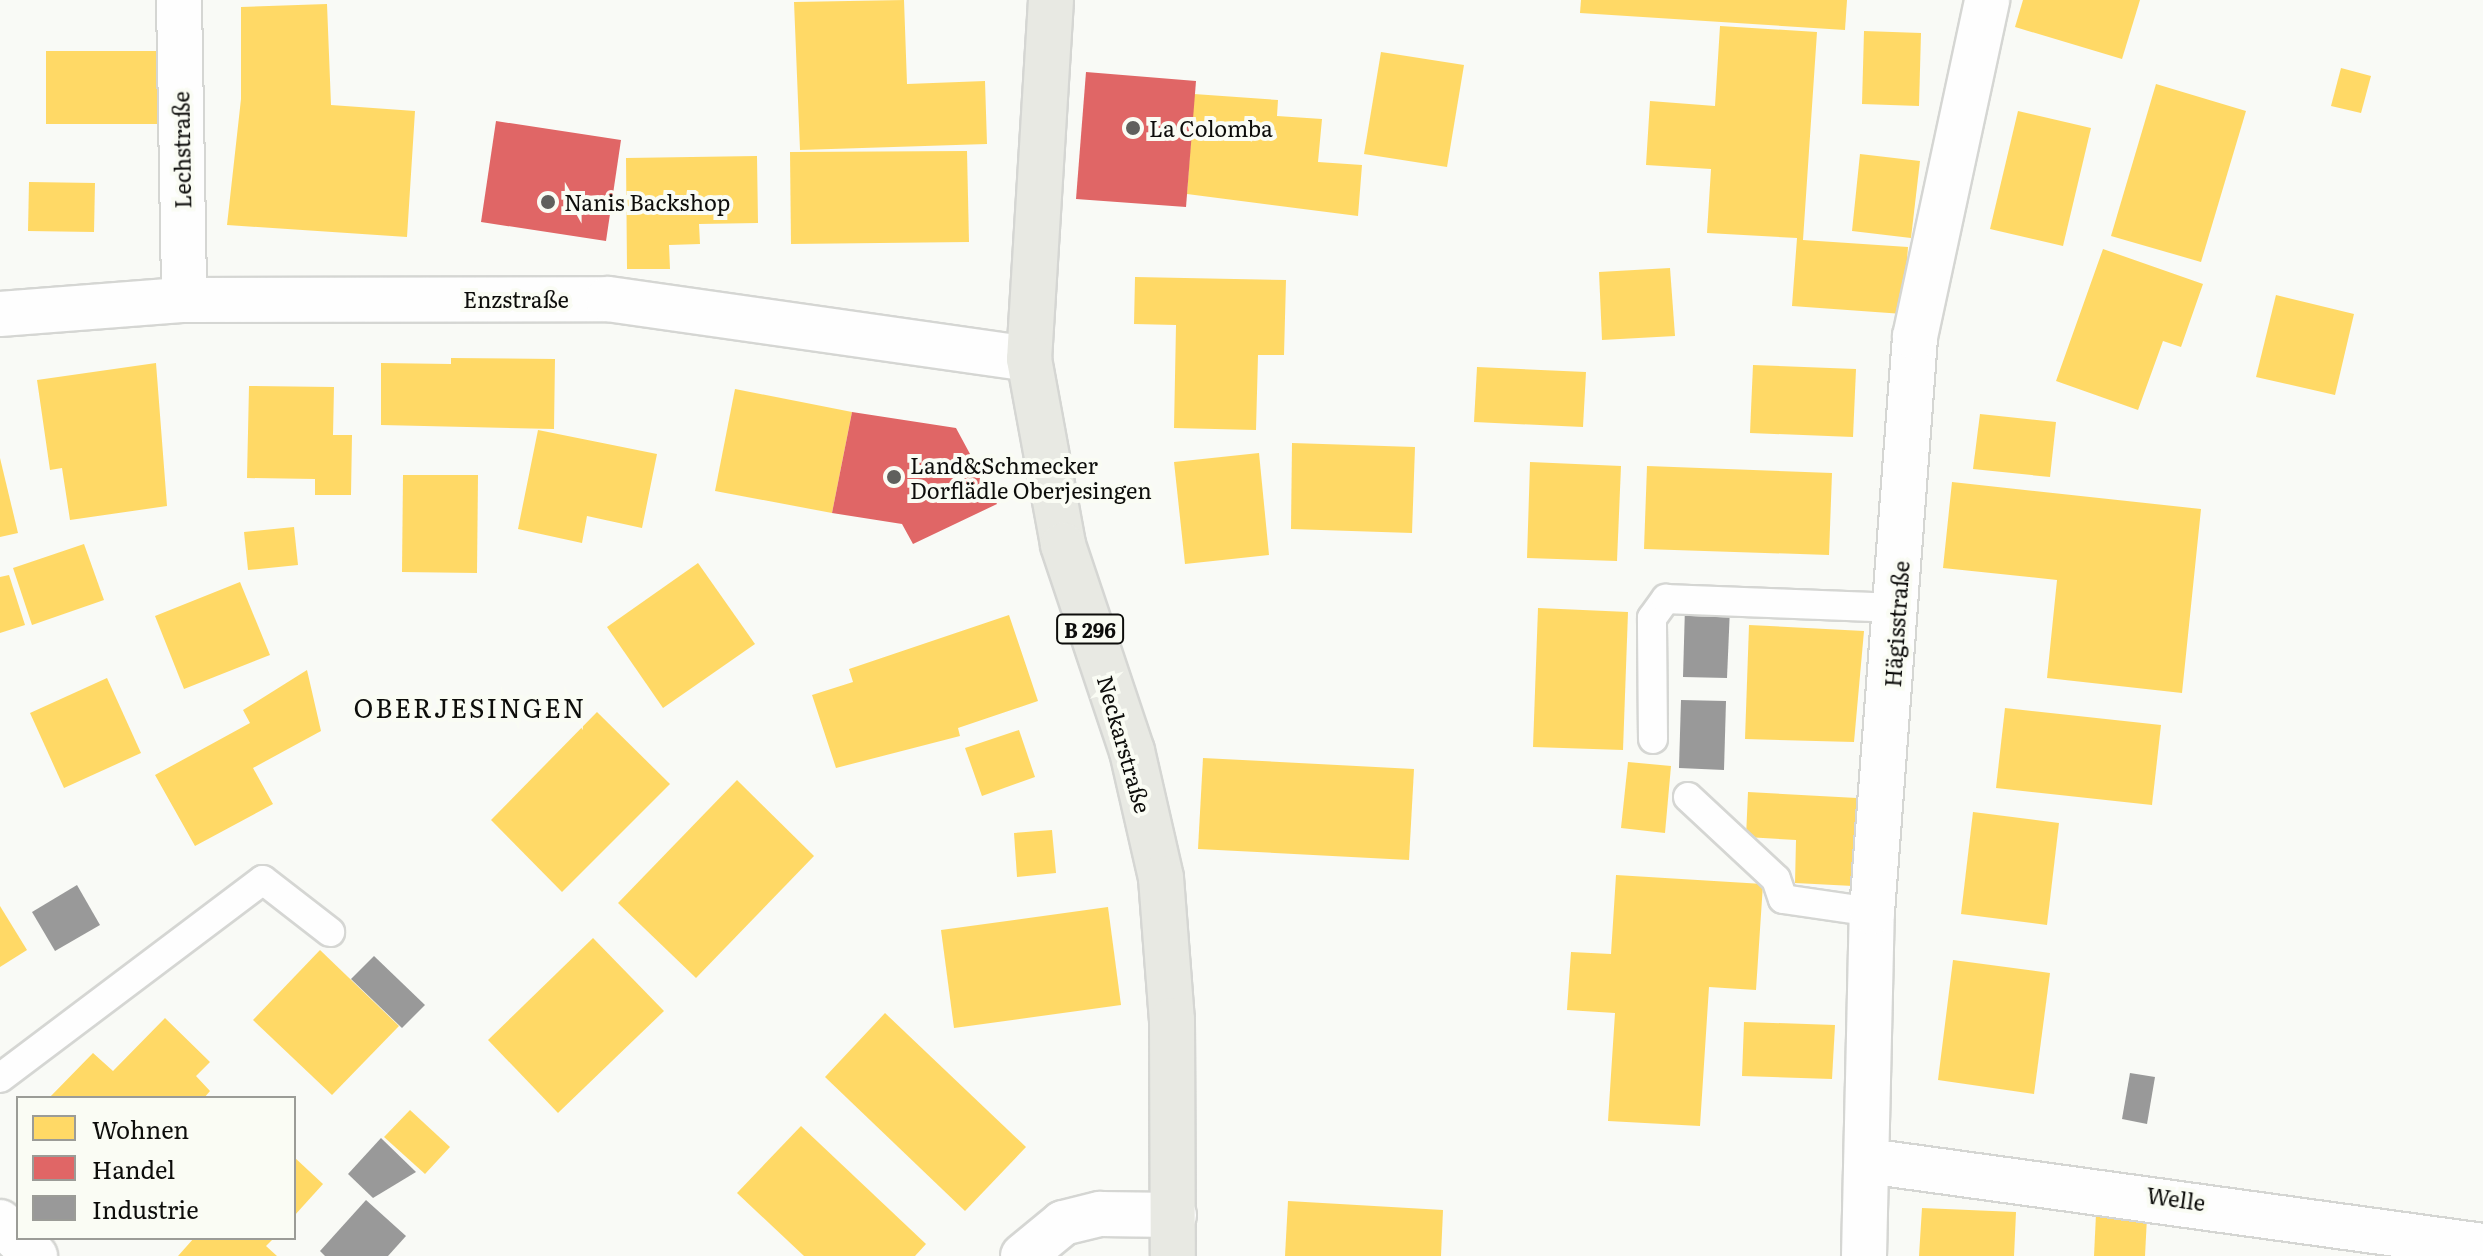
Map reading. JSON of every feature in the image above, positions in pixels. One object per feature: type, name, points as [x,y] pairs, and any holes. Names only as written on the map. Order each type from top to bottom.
[{"type":"main road","name":"Neckarstraße","points":[[1051,0],[1029,359],[1063,545],[1132,751],[1161,878],[1174,1236]]},
{"type":"street","name":"Lechstraße","points":[[179,0],[184,300]]},
{"type":"street","name":"Hägisstraße","points":[[1864,1256],[1872,912],[1898,608],[1915,337],[1987,0]]},
{"type":"street","name":"Enzstraße","points":[[0,314],[184,300],[608,299],[1029,359]]},
{"type":"street","name":"Welle","points":[[1868,1161],[2065,1183],[2483,1246]]},
{"type":"street","points":[[1023,1256],[1063,1223],[1100,1214],[1174,1236]]},
{"type":"street","points":[[0,1222],[16,1238]]},
{"type":"street","points":[[19,1240],[35,1256]]},
{"type":"lane","points":[[1653,739],[1652,618],[1666,599],[1898,608]]},
{"type":"lane","points":[[1688,797],[1776,879],[1783,899],[1872,912]]},
{"type":"lane","points":[[0,1078],[263,880],[330,932]]},
{"type":"building: Wohnen","points":[[904,0],[907,84],[985,81],[987,144],[800,150],[794,2]]},
{"type":"building: Wohnen","points":[[1581,0],[1847,0],[1845,30],[1580,13]]},
{"type":"building: Wohnen","points":[[2023,0],[2140,0],[2122,59],[2015,27]]},
{"type":"building: Wohnen","points":[[327,4],[331,105],[415,111],[407,237],[227,225],[241,99],[241,7]]},
{"type":"building: Wohnen","points":[[1720,26],[1817,32],[1803,240],[1908,247],[1903,314],[1792,306],[1797,238],[1707,233],[1711,169],[1646,165],[1650,101],[1715,106]]},
{"type":"building: Wohnen","points":[[1864,31],[1921,33],[1919,106],[1862,104]]},
{"type":"building: Wohnen","points":[[46,51],[159,51],[159,124],[46,124]]},
{"type":"building: Wohnen","points":[[1381,52],[1464,65],[1447,167],[1364,154]]},
{"type":"building: Wohnen","points":[[2341,68],[2371,76],[2361,113],[2331,106]]},
{"type":"building: Wohnen","points":[[2156,84],[2246,111],[2201,262],[2111,236]]},
{"type":"building: Wohnen","points":[[1194,94],[1278,100],[1277,116],[1322,119],[1318,162],[1362,165],[1358,216],[1187,194]]},
{"type":"building: Wohnen","points":[[2018,111],[2091,128],[2063,246],[1990,229]]},
{"type":"building: Wohnen","points":[[967,151],[969,242],[791,244],[790,152]]},
{"type":"building: Wohnen","points":[[1860,154],[1920,161],[1911,238],[1852,231]]},
{"type":"building: Wohnen","points":[[757,156],[758,223],[699,224],[700,244],[669,245],[670,269],[627,269],[626,158]]},
{"type":"building: Wohnen","points":[[29,182],[95,183],[94,232],[28,231]]},
{"type":"building: Wohnen","points":[[2103,249],[2203,284],[2181,347],[2163,341],[2138,410],[2056,381]]},
{"type":"building: Wohnen","points":[[1670,268],[1675,336],[1602,340],[1599,272]]},
{"type":"building: Wohnen","points":[[1135,277],[1286,280],[1284,355],[1258,355],[1256,430],[1174,428],[1176,325],[1134,324]]},
{"type":"building: Wohnen","points":[[2276,295],[2354,314],[2335,395],[2256,377]]},
{"type":"building: Wohnen","points":[[451,358],[555,359],[554,429],[381,425],[381,363],[451,364]]},
{"type":"building: Wohnen","points":[[156,363],[167,506],[70,520],[62,468],[50,470],[37,380]]},
{"type":"building: Wohnen","points":[[1753,365],[1856,369],[1853,437],[1750,433]]},
{"type":"building: Wohnen","points":[[1477,367],[1586,372],[1583,427],[1474,422]]},
{"type":"building: Wohnen","points":[[249,386],[334,387],[333,435],[352,435],[351,495],[315,495],[315,479],[247,478]]},
{"type":"building: Wohnen","points":[[735,389],[852,412],[832,513],[715,491]]},
{"type":"building: Wohnen","points":[[1980,414],[2056,422],[2050,477],[1973,469]]},
{"type":"building: Wohnen","points":[[538,430],[657,454],[642,528],[587,516],[582,543],[518,529]]},
{"type":"building: Wohnen","points":[[1292,443],[1415,447],[1412,533],[1291,529]]},
{"type":"building: Wohnen","points":[[1259,453],[1269,555],[1185,564],[1174,462]]},
{"type":"building: Wohnen","points":[[0,458],[18,533],[0,537]]},
{"type":"building: Wohnen","points":[[1530,462],[1621,466],[1617,561],[1527,558]]},
{"type":"building: Wohnen","points":[[1647,466],[1832,473],[1829,555],[1644,549]]},
{"type":"building: Wohnen","points":[[403,475],[478,475],[477,573],[402,572]]},
{"type":"building: Wohnen","points":[[1952,482],[2201,509],[2182,693],[2047,678],[2057,580],[1943,568]]},
{"type":"building: Wohnen","points":[[294,527],[298,565],[248,570],[244,532]]},
{"type":"building: Wohnen","points":[[84,544],[104,600],[32,625],[13,568]]},
{"type":"building: Wohnen","points":[[698,563],[755,644],[663,708],[607,627]]},
{"type":"building: Wohnen","points":[[9,575],[25,625],[0,633],[0,577]]},
{"type":"building: Wohnen","points":[[240,582],[270,655],[184,689],[155,616]]},
{"type":"building: Wohnen","points":[[1538,608],[1628,612],[1623,750],[1533,747]]},
{"type":"building: Wohnen","points":[[1009,615],[1038,701],[958,728],[960,736],[836,768],[812,695],[853,682],[849,669]]},
{"type":"building: Wohnen","points":[[1749,625],[1864,631],[1854,742],[1745,739]]},
{"type":"building: Wohnen","points":[[307,670],[321,731],[253,768],[273,804],[195,846],[155,775],[250,723],[243,710]]},
{"type":"building: Wohnen","points":[[107,678],[141,753],[64,788],[30,713]]},
{"type":"building: Wohnen","points":[[2005,708],[2161,725],[2152,805],[1996,788]]},
{"type":"building: Wohnen","points":[[597,712],[670,784],[562,892],[491,820]]},
{"type":"building: Wohnen","points":[[1019,730],[1035,777],[982,796],[965,748]]},
{"type":"building: Wohnen","points":[[1203,758],[1414,769],[1409,860],[1198,849]]},
{"type":"building: Wohnen","points":[[1628,762],[1671,766],[1665,833],[1621,828]]},
{"type":"building: Wohnen","points":[[737,780],[814,856],[696,978],[618,903]]},
{"type":"building: Wohnen","points":[[1748,792],[1857,798],[1853,886],[1795,883],[1796,840],[1746,837]]},
{"type":"building: Wohnen","points":[[1973,812],[2059,823],[2047,925],[1961,914]]},
{"type":"building: Wohnen","points":[[1052,830],[1056,873],[1017,877],[1014,833]]},
{"type":"building: Wohnen","points":[[1616,875],[1763,884],[1756,990],[1709,987],[1700,1126],[1608,1121],[1615,1013],[1567,1010],[1571,952],[1611,954]]},
{"type":"building: Wohnen","points":[[0,906],[27,950],[0,967]]},
{"type":"building: Wohnen","points":[[1108,907],[1121,1005],[954,1028],[941,930]]},
{"type":"building: Wohnen","points":[[593,938],[664,1011],[558,1113],[488,1040]]},
{"type":"building: Wohnen","points":[[320,950],[399,1026],[332,1095],[253,1020]]},
{"type":"building: Wohnen","points":[[1953,960],[2050,973],[2034,1094],[1938,1080]]},
{"type":"building: Wohnen","points":[[885,1013],[1026,1147],[965,1211],[825,1077]]},
{"type":"building: Wohnen","points":[[165,1018],[210,1062],[196,1076],[210,1091],[206,1096],[51,1096],[93,1053],[113,1071]]},
{"type":"building: Wohnen","points":[[1744,1022],[1835,1025],[1832,1079],[1742,1076]]},
{"type":"building: Wohnen","points":[[410,1110],[450,1147],[425,1174],[384,1137]]},
{"type":"building: Wohnen","points":[[801,1126],[926,1244],[915,1256],[804,1256],[737,1193]]},
{"type":"building: Wohnen","points":[[296,1159],[323,1184],[296,1214]]},
{"type":"building: Wohnen","points":[[1288,1201],[1443,1210],[1441,1256],[1285,1256]]},
{"type":"building: Wohnen","points":[[1922,1208],[2016,1212],[2014,1256],[1919,1256]]},
{"type":"building: Wohnen","points":[[2096,1214],[2147,1217],[2145,1256],[2094,1256]]},
{"type":"building: Wohnen","points":[[192,1240],[272,1240],[266,1246],[277,1256],[178,1256]]},
{"type":"building: Handel","points":[[1086,72],[1196,81],[1186,207],[1076,199]]},
{"type":"building: Handel","points":[[496,121],[621,140],[606,241],[481,222]]},
{"type":"building: Handel","points":[[852,412],[956,428],[997,504],[913,544],[902,524],[832,513]]},
{"type":"building: Industrie","points":[[1685,607],[1730,608],[1727,678],[1683,677]]},
{"type":"building: Industrie","points":[[1681,700],[1726,701],[1724,770],[1679,768]]},
{"type":"building: Industrie","points":[[77,885],[100,925],[55,951],[32,912]]},
{"type":"building: Industrie","points":[[374,956],[425,1005],[402,1028],[351,979]]},
{"type":"building: Industrie","points":[[2130,1073],[2155,1077],[2147,1124],[2122,1119]]},
{"type":"building: Industrie","points":[[381,1138],[416,1172],[373,1198],[348,1174]]},
{"type":"building: Industrie","points":[[366,1200],[406,1236],[388,1256],[325,1256],[320,1251]]},
{"type":"place","name":"La Colomba","points":[[1133,128]]},
{"type":"place","name":"Nanis Backshop","points":[[548,202]]},
{"type":"place","name":"Land&Schmecker Dorflädle Oberjesingen","points":[[894,477]]},
{"type":"district","name":"OBERJESINGEN","points":[[470,707]]}]
